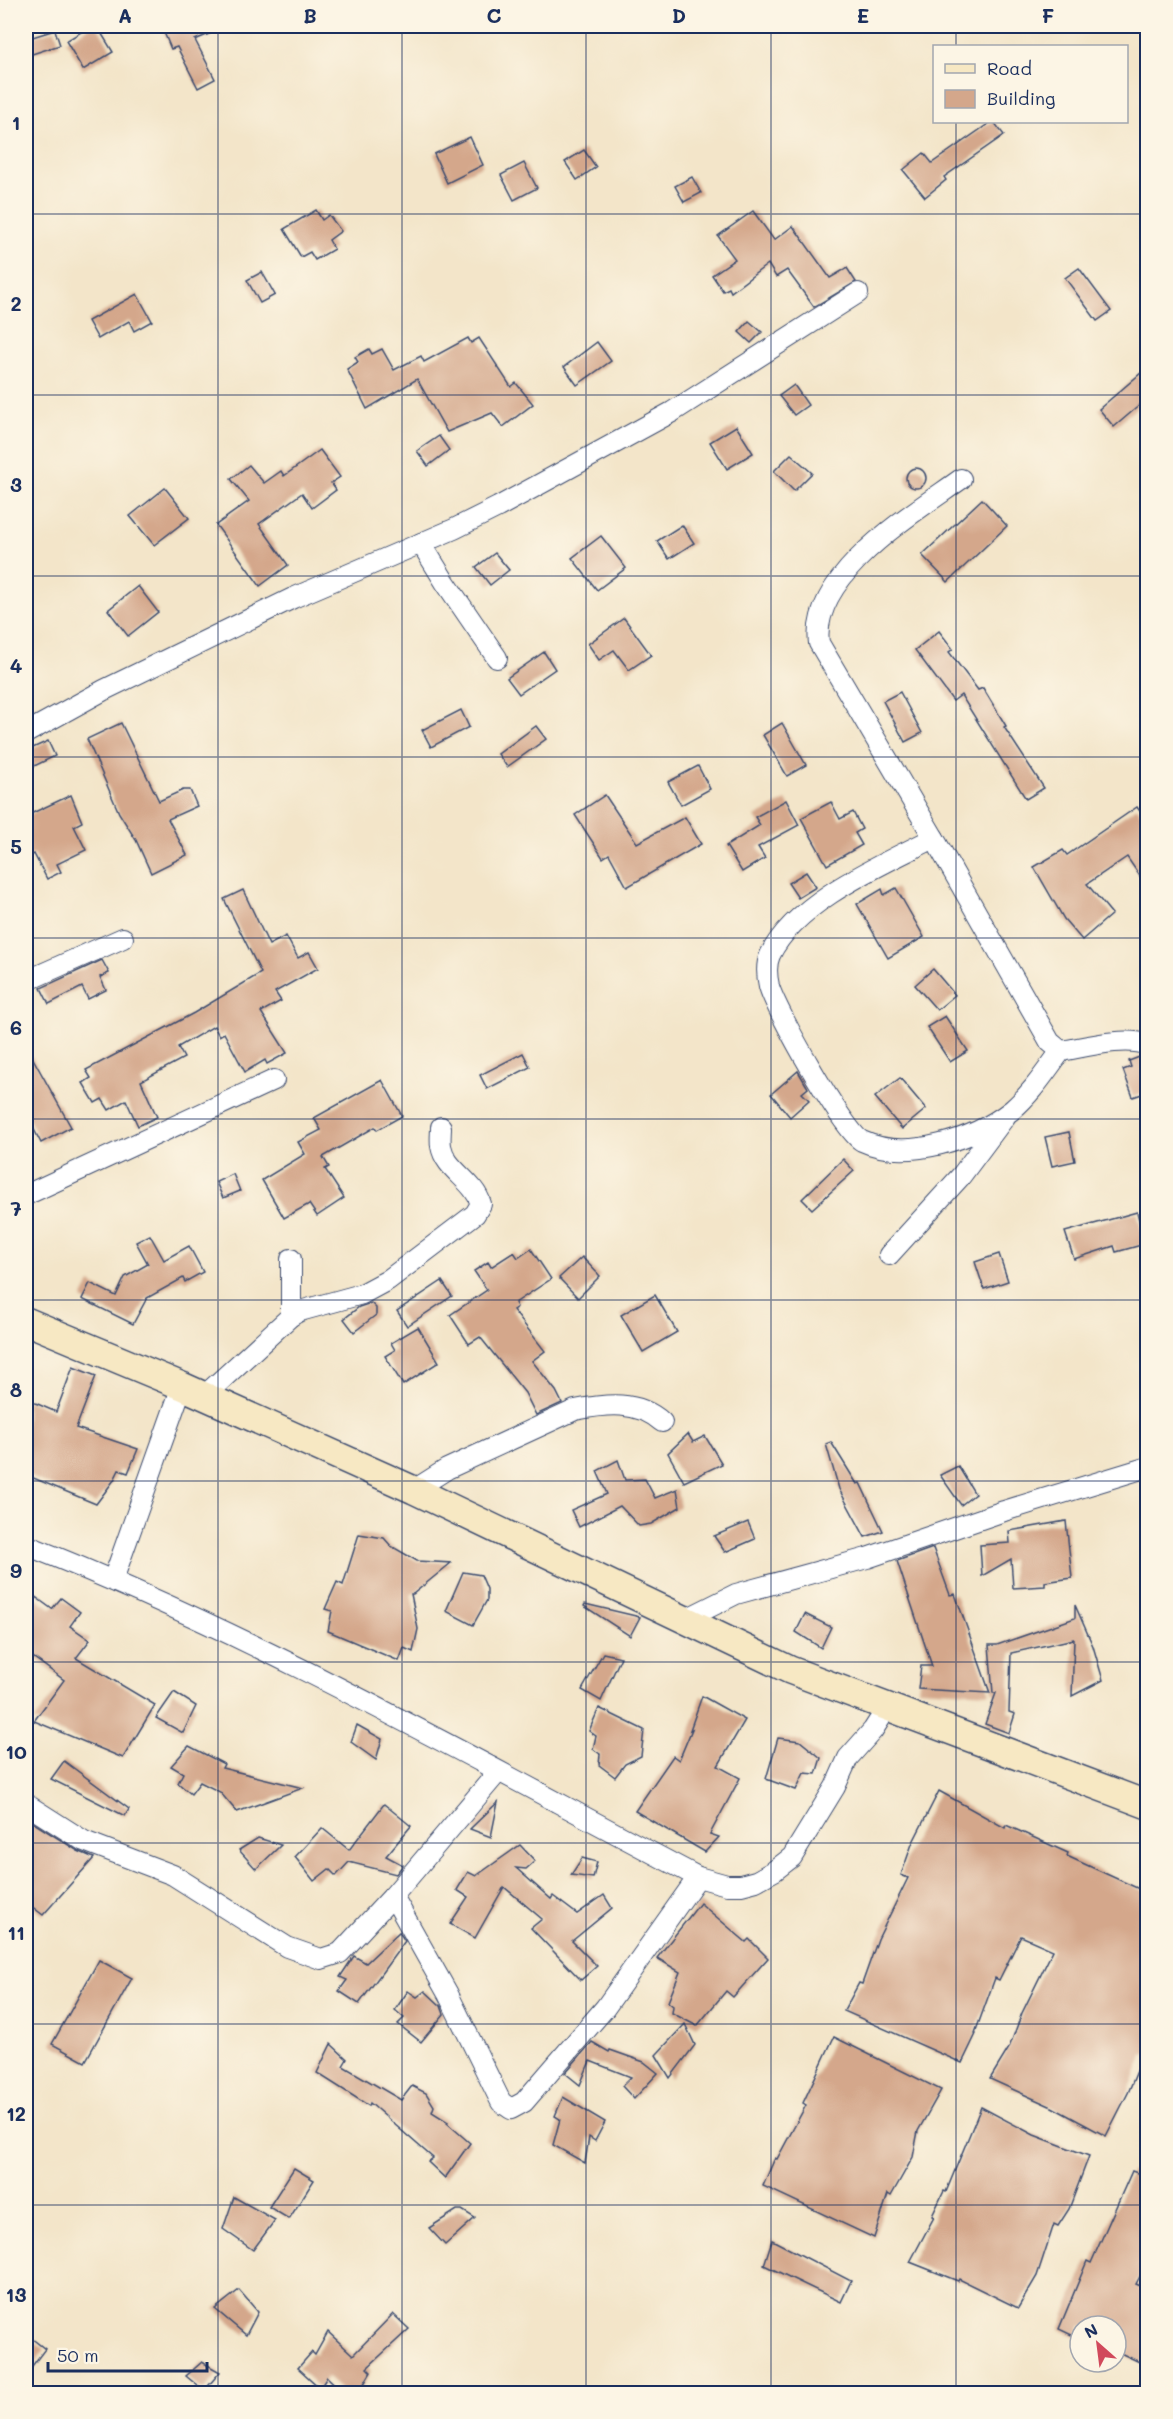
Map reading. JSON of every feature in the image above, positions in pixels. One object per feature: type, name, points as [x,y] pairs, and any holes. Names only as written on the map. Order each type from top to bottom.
[{"type":"street","points":[[26,733],[104,690],[293,598],[498,507],[672,412],[858,293]]},
{"type":"street","points":[[961,479],[878,540],[857,560],[831,594],[817,629],[822,651],[934,838],[1050,1042],[1061,1050],[1123,1042],[1145,1042]]},
{"type":"street","points":[[421,543],[497,658]]},
{"type":"street","points":[[934,838],[826,896],[806,912],[785,933],[769,956],[767,969],[770,986],[779,1010],[839,1114],[860,1140],[903,1151],[935,1146],[968,1134],[1011,1110]]},
{"type":"street","points":[[26,981],[123,938]]},
{"type":"street","points":[[890,1255],[961,1176],[1011,1110],[1030,1092],[1061,1050]]},
{"type":"street","points":[[26,1195],[274,1080]]},
{"type":"street","points":[[113,1580],[193,1391],[253,1348],[291,1316],[300,1311],[362,1294],[388,1280],[476,1214],[481,1203],[476,1190],[446,1157],[441,1147],[441,1127]]},
{"type":"street","points":[[291,1259],[291,1316]]},
{"type":"street","points":[[26,1321],[193,1391],[414,1490],[790,1670],[1148,1805]]},
{"type":"street","points":[[414,1490],[447,1469],[576,1410],[592,1407],[630,1406],[645,1409],[662,1422]]},
{"type":"street","points":[[684,1620],[736,1594],[877,1555],[1004,1511],[1148,1467]]},
{"type":"street","points":[[26,1545],[113,1580],[289,1662],[698,1877],[727,1885],[741,1885],[756,1881],[792,1857],[835,1787],[848,1758],[873,1731],[887,1708]]},
{"type":"street","points":[[26,1804],[84,1841],[173,1875],[287,1947],[308,1957],[321,1959],[340,1953],[393,1896],[498,1773]]},
{"type":"street","points":[[393,1896],[448,1994],[501,2102],[511,2109],[524,2102],[605,2008],[698,1877]]},
{"type":"building","points":[[91,26],[97,26],[113,52],[83,70],[66,41]]},
{"type":"building","points":[[173,26],[228,26],[195,40],[215,79],[198,88],[177,47],[171,49],[163,30]]},
{"type":"building","points":[[55,30],[60,45],[26,56],[26,39]]},
{"type":"building","points":[[990,123],[995,123],[1004,135],[944,177],[946,180],[925,197],[903,170],[924,153],[932,163]]},
{"type":"building","points":[[470,137],[483,165],[447,183],[434,154]]},
{"type":"building","points":[[584,150],[596,167],[577,180],[565,162]]},
{"type":"building","points":[[524,163],[537,188],[514,200],[501,175]]},
{"type":"building","points":[[692,177],[701,193],[684,202],[675,186]]},
{"type":"building","points":[[316,210],[322,220],[329,215],[341,231],[329,240],[334,249],[315,260],[310,252],[301,257],[284,229]]},
{"type":"building","points":[[753,211],[774,240],[793,226],[830,278],[847,268],[856,282],[814,307],[787,270],[776,277],[768,264],[731,292],[729,288],[723,291],[712,275],[735,259],[718,236]]},
{"type":"building","points":[[1079,268],[1111,311],[1097,321],[1065,278]]},
{"type":"building","points":[[262,272],[275,295],[260,303],[247,280]]},
{"type":"building","points":[[137,294],[152,321],[134,331],[129,321],[98,339],[88,321]]},
{"type":"building","points":[[749,321],[762,332],[751,343],[739,332]]},
{"type":"building","points":[[468,338],[471,343],[479,338],[511,387],[516,383],[533,404],[503,427],[492,413],[447,432],[417,379],[367,409],[347,369],[358,362],[355,357],[369,349],[372,354],[382,349],[394,370],[421,356],[424,362]]},
{"type":"building","points":[[597,342],[611,361],[577,385],[564,367]]},
{"type":"building","points":[[1148,367],[1148,398],[1114,427],[1099,409]]},
{"type":"building","points":[[794,385],[808,405],[794,415],[779,396]]},
{"type":"building","points":[[736,426],[753,453],[727,469],[710,442]]},
{"type":"building","points":[[439,436],[449,450],[428,466],[417,451]]},
{"type":"building","points":[[320,450],[340,477],[331,483],[336,490],[312,508],[302,493],[259,524],[288,565],[260,586],[216,525],[249,501],[231,479],[249,465],[264,483],[281,471],[284,476]]},
{"type":"building","points":[[791,454],[812,473],[794,491],[774,471]]},
{"type":"building","points":[[916,468],[923,471],[926,478],[923,485],[916,488],[909,485],[906,478],[909,471]]},
{"type":"building","points":[[165,488],[189,518],[154,545],[130,516]]},
{"type":"building","points":[[982,499],[1007,526],[948,582],[922,555]]},
{"type":"building","points":[[682,525],[694,543],[669,559],[657,541]]},
{"type":"building","points":[[601,536],[626,568],[597,590],[572,558]]},
{"type":"building","points":[[495,553],[509,570],[490,585],[476,567]]},
{"type":"building","points":[[138,586],[158,612],[128,636],[108,610]]},
{"type":"building","points":[[624,618],[651,655],[629,670],[614,650],[599,660],[588,644]]},
{"type":"building","points":[[939,631],[953,649],[949,652],[978,690],[983,688],[1006,726],[1004,727],[1044,788],[1026,799],[961,695],[953,701],[915,650]]},
{"type":"building","points":[[544,652],[555,669],[519,694],[507,678]]},
{"type":"building","points":[[900,692],[922,733],[905,742],[883,701]]},
{"type":"building","points":[[461,710],[469,727],[431,747],[422,730]]},
{"type":"building","points":[[121,723],[159,801],[183,790],[190,790],[197,806],[168,819],[187,855],[151,873],[136,840],[119,813],[87,739]]},
{"type":"building","points":[[782,723],[806,765],[787,776],[763,735]]},
{"type":"building","points":[[536,726],[546,739],[507,767],[498,754]]},
{"type":"building","points":[[48,741],[55,756],[26,770],[26,751]]},
{"type":"building","points":[[698,766],[710,789],[681,805],[668,782]]},
{"type":"building","points":[[71,795],[82,822],[74,826],[86,850],[57,864],[61,872],[47,879],[34,854],[26,858],[26,816]]},
{"type":"building","points":[[605,795],[637,843],[685,817],[701,844],[627,887],[609,854],[603,858],[575,815]]},
{"type":"building","points":[[786,800],[799,825],[758,847],[765,858],[742,872],[726,846],[760,825],[755,817]]},
{"type":"building","points":[[831,802],[840,819],[853,812],[862,829],[855,833],[862,845],[827,865],[801,818]]},
{"type":"building","points":[[1137,807],[1148,822],[1148,888],[1127,857],[1087,884],[1112,914],[1082,940],[1064,919],[1034,867],[1063,850],[1067,855]]},
{"type":"building","points":[[806,872],[816,887],[798,898],[788,883]]},
{"type":"building","points":[[896,888],[924,937],[888,958],[857,904],[882,889],[884,895]]},
{"type":"building","points":[[243,890],[269,945],[286,936],[298,958],[309,952],[318,968],[275,992],[281,1001],[261,1012],[287,1053],[267,1064],[265,1060],[245,1072],[224,1033],[219,1036],[214,1026],[178,1047],[184,1058],[141,1081],[157,1117],[138,1126],[126,1100],[109,1110],[102,1099],[95,1103],[83,1083],[91,1078],[86,1070],[194,1013],[261,973],[224,899]]},
{"type":"building","points":[[102,960],[109,973],[100,977],[106,990],[88,999],[82,987],[49,1004],[41,988]]},
{"type":"building","points":[[933,969],[955,995],[937,1010],[915,985]]},
{"type":"building","points":[[945,1016],[968,1051],[950,1062],[927,1027]]},
{"type":"building","points":[[26,1046],[71,1127],[41,1143],[26,1114]]},
{"type":"building","points":[[523,1053],[530,1067],[487,1089],[480,1075]]},
{"type":"building","points":[[1142,1056],[1148,1057],[1146,1105],[1142,1094],[1133,1097],[1123,1070],[1131,1067],[1129,1061]]},
{"type":"building","points":[[798,1071],[808,1088],[802,1093],[809,1100],[790,1117],[771,1094]]},
{"type":"building","points":[[900,1078],[926,1109],[902,1129],[875,1097]]},
{"type":"building","points":[[382,1080],[402,1116],[377,1130],[375,1127],[323,1157],[329,1167],[325,1169],[344,1198],[317,1216],[309,1204],[284,1218],[262,1180],[305,1154],[298,1142],[321,1130],[314,1118]]},
{"type":"building","points":[[1069,1132],[1075,1161],[1052,1166],[1045,1137]]},
{"type":"building","points":[[843,1159],[854,1171],[812,1209],[802,1199]]},
{"type":"building","points":[[233,1174],[240,1191],[223,1198],[216,1182]]},
{"type":"building","points":[[1137,1212],[1145,1244],[1116,1252],[1114,1246],[1074,1259],[1065,1232]]},
{"type":"building","points":[[150,1235],[164,1260],[189,1246],[203,1272],[185,1282],[183,1278],[147,1298],[133,1324],[82,1299],[90,1283],[116,1296],[125,1277],[148,1264],[136,1242]]},
{"type":"building","points":[[531,1249],[551,1279],[515,1303],[517,1307],[513,1310],[545,1351],[532,1361],[556,1391],[562,1403],[536,1415],[525,1393],[480,1337],[469,1344],[450,1315],[487,1290],[474,1271],[488,1262],[491,1267],[514,1252],[518,1258]]},
{"type":"building","points":[[999,1254],[1008,1281],[984,1289],[975,1262]]},
{"type":"building","points":[[582,1257],[600,1276],[578,1298],[559,1278]]},
{"type":"building","points":[[442,1281],[452,1296],[407,1326],[397,1311]]},
{"type":"building","points":[[655,1295],[677,1332],[643,1352],[621,1315]]},
{"type":"building","points":[[371,1303],[376,1308],[376,1315],[354,1332],[344,1319],[359,1307]]},
{"type":"building","points":[[418,1327],[439,1362],[403,1385],[385,1356],[395,1350],[391,1343]]},
{"type":"building","points":[[73,1367],[96,1376],[76,1428],[138,1449],[128,1473],[119,1470],[96,1504],[26,1475],[26,1399],[56,1412]]},
{"type":"building","points":[[688,1434],[693,1442],[705,1436],[722,1464],[684,1482],[668,1453]]},
{"type":"building","points":[[831,1442],[857,1484],[860,1483],[883,1531],[865,1537],[839,1489],[826,1444]]},
{"type":"building","points":[[618,1460],[625,1480],[645,1479],[655,1498],[677,1489],[680,1507],[651,1524],[639,1526],[620,1506],[579,1527],[571,1510],[607,1494],[597,1471]]},
{"type":"building","points":[[958,1466],[975,1494],[961,1505],[940,1475]]},
{"type":"building","points":[[1066,1521],[1072,1578],[1045,1582],[1045,1586],[1013,1588],[1011,1559],[982,1576],[980,1545],[1010,1543],[1009,1531]]},
{"type":"building","points":[[748,1522],[755,1539],[725,1552],[714,1536]]},
{"type":"building","points":[[359,1534],[384,1538],[391,1546],[417,1561],[451,1563],[411,1594],[418,1629],[413,1652],[404,1648],[399,1661],[328,1631],[332,1611],[325,1609],[337,1582],[343,1585]]},
{"type":"building","points":[[933,1548],[950,1595],[955,1594],[990,1693],[918,1689],[921,1666],[932,1666],[897,1561]]},
{"type":"building","points":[[463,1572],[481,1575],[487,1589],[487,1600],[473,1625],[446,1611]]},
{"type":"building","points":[[26,1590],[52,1609],[61,1598],[80,1612],[70,1626],[90,1640],[76,1658],[155,1705],[123,1758],[34,1721],[64,1680],[26,1652]]},
{"type":"building","points":[[585,1604],[640,1617],[630,1636],[584,1606]]},
{"type":"building","points":[[1075,1605],[1093,1646],[1103,1680],[1072,1696],[1074,1639],[1011,1653],[1009,1712],[1015,1714],[1009,1733],[985,1724],[996,1693],[993,1693],[989,1645],[997,1645],[1075,1618]]},
{"type":"building","points":[[805,1614],[831,1627],[821,1648],[796,1632]]},
{"type":"building","points":[[603,1653],[621,1657],[601,1701],[582,1690]]},
{"type":"building","points":[[174,1692],[196,1706],[183,1733],[156,1718]]},
{"type":"building","points":[[702,1696],[745,1720],[718,1766],[740,1778],[710,1834],[719,1837],[705,1852],[635,1811],[673,1756],[679,1760]]},
{"type":"building","points":[[599,1708],[644,1730],[641,1756],[625,1764],[615,1777],[599,1765],[600,1754],[593,1749],[596,1736],[589,1731]]},
{"type":"building","points":[[357,1725],[382,1739],[376,1760],[351,1742]]},
{"type":"building","points":[[778,1738],[800,1741],[821,1758],[816,1774],[804,1773],[796,1790],[766,1779]]},
{"type":"building","points":[[189,1746],[224,1764],[222,1768],[303,1788],[237,1812],[220,1792],[200,1782],[191,1794],[178,1783],[183,1773],[171,1766]]},
{"type":"building","points":[[64,1761],[129,1809],[125,1816],[51,1779]]},
{"type":"building","points":[[939,1791],[1005,1828],[1006,1825],[1068,1853],[1067,1856],[1148,1893],[1148,2055],[1144,2054],[1128,2093],[1106,2136],[1052,2107],[990,2079],[1009,2048],[1022,2013],[1053,1950],[1021,1936],[999,1980],[995,1978],[976,2034],[962,2063],[844,2011],[859,1983],[862,1984],[878,1939],[908,1878],[901,1875],[912,1844]]},
{"type":"building","points":[[498,1802],[491,1837],[470,1829]]},
{"type":"building","points":[[384,1804],[411,1826],[386,1856],[403,1865],[396,1874],[349,1862],[336,1876],[329,1869],[314,1881],[295,1857],[322,1828],[349,1850]]},
{"type":"building","points":[[26,1818],[78,1851],[94,1858],[43,1915],[26,1902]]},
{"type":"building","points":[[258,1838],[281,1845],[256,1869],[239,1850]]},
{"type":"building","points":[[520,1845],[535,1861],[526,1869],[516,1868],[551,1899],[553,1896],[577,1914],[604,1895],[612,1908],[572,1941],[597,1966],[581,1980],[531,1928],[542,1919],[504,1887],[475,1938],[450,1924],[468,1897],[457,1890],[468,1872],[476,1876]]},
{"type":"building","points":[[582,1858],[597,1862],[593,1878],[571,1875]]},
{"type":"building","points":[[700,1903],[746,1942],[749,1939],[768,1958],[733,1997],[726,1991],[697,2026],[672,2013],[673,2006],[668,2002],[680,1972],[657,1958]]},
{"type":"building","points":[[399,1932],[405,1941],[359,2004],[339,1991],[347,1980],[340,1977],[354,1956],[366,1963]]},
{"type":"building","points":[[99,1960],[132,1978],[85,2062],[52,2044]]},
{"type":"building","points":[[408,1991],[417,1997],[425,1991],[441,2006],[444,2014],[421,2042],[398,2024],[404,2018],[395,2010]]},
{"type":"building","points":[[685,2024],[695,2045],[670,2078],[656,2055]]},
{"type":"building","points":[[834,2037],[941,2090],[918,2131],[913,2157],[891,2196],[888,2194],[874,2238],[763,2186],[775,2158],[777,2159],[806,2105],[803,2103]]},
{"type":"building","points":[[592,2042],[609,2052],[610,2050],[644,2062],[658,2073],[634,2099],[622,2086],[631,2077],[590,2061],[580,2085],[565,2073]]},
{"type":"building","points":[[331,2044],[347,2059],[343,2066],[401,2100],[412,2086],[426,2093],[434,2106],[432,2112],[448,2122],[470,2143],[445,2178],[428,2162],[433,2158],[370,2103],[369,2106],[317,2073]]},
{"type":"building","points":[[563,2097],[605,2122],[595,2141],[589,2137],[585,2163],[553,2145],[560,2119],[555,2116]]},
{"type":"building","points":[[981,2107],[1034,2135],[1089,2156],[1069,2209],[1058,2226],[1054,2224],[1037,2276],[1018,2308],[959,2279],[958,2281],[910,2262],[934,2217],[932,2216],[944,2191],[946,2192]]},
{"type":"building","points":[[294,2168],[314,2180],[289,2219],[269,2207]]},
{"type":"building","points":[[1132,2171],[1148,2177],[1148,2261],[1136,2284],[1148,2289],[1148,2366],[1128,2357],[1128,2314],[1068,2314],[1068,2333],[1059,2329],[1087,2261],[1091,2263]]},
{"type":"building","points":[[234,2197],[275,2220],[253,2250],[223,2229]]},
{"type":"building","points":[[457,2210],[462,2210],[475,2218],[445,2245],[429,2228]]},
{"type":"building","points":[[772,2240],[851,2281],[841,2302],[764,2265]]},
{"type":"building","points":[[239,2290],[258,2312],[246,2335],[215,2309]]},
{"type":"building","points":[[393,2314],[409,2329],[367,2368],[371,2372],[358,2394],[345,2394],[327,2377],[320,2388],[298,2368],[312,2352],[315,2355],[328,2332],[353,2355]]},
{"type":"building","points":[[26,2334],[45,2349],[26,2374]]},
{"type":"building","points":[[202,2362],[220,2372],[204,2391],[186,2376]]}]
